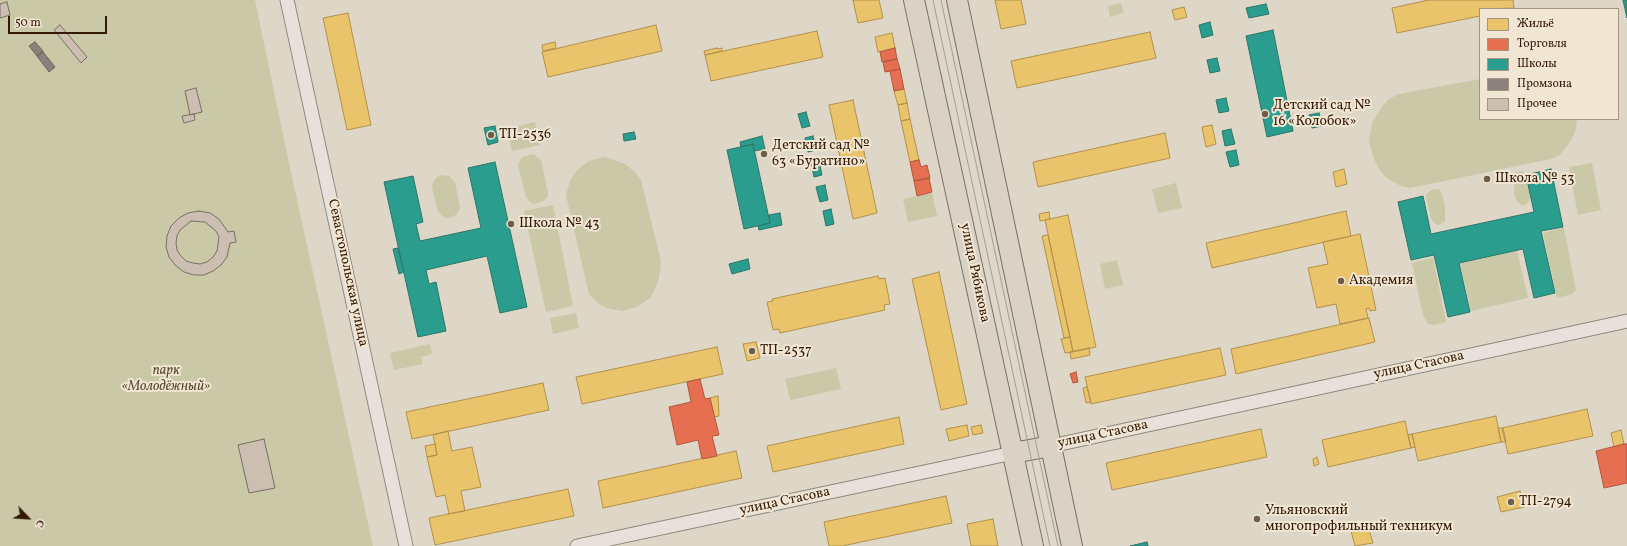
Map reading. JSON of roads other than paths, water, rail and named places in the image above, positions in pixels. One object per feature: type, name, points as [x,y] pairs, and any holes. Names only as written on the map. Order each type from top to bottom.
[{"type":"main road","name":"улица Рябикова","points":[[914,0],[1033,546]]},
{"type":"main road","points":[[957,0],[1072,546]]},
{"type":"main road","name":"улица Стасова","points":[[1013,453],[1050,446]]},
{"type":"street","name":"Севастопольская улица","points":[[287,0],[406,546]]},
{"type":"street","name":"улица Стасова","points":[[1050,446],[1627,321]]},
{"type":"street","name":"улица Стасова","points":[[577,546],[1013,453]]},
{"type":"tram line","points":[[933,0],[1050,546]]},
{"type":"tram line","points":[[941,0],[1058,546]]},
{"type":"place","name":"Детский сад № 16 «Колобок»","points":[[1265,114]]},
{"type":"place","name":"ТП-2536","points":[[491,135]]},
{"type":"place","name":"Детский сад № 63 «Буратино»","points":[[764,154]]},
{"type":"place","name":"Школа № 53","points":[[1487,179]]},
{"type":"place","name":"Школа № 43","points":[[511,224]]},
{"type":"place","name":"Академия","points":[[1341,281]]},
{"type":"place","name":"ТП-2537","points":[[752,351]]},
{"type":"place","name":"ТП-2794","points":[[1511,502]]},
{"type":"place","name":"Ульяновский многопрофильный техникум","points":[[1257,519]]},
{"type":"park label","name":"парк «Молодёжный»","points":[[166,380]]}]
